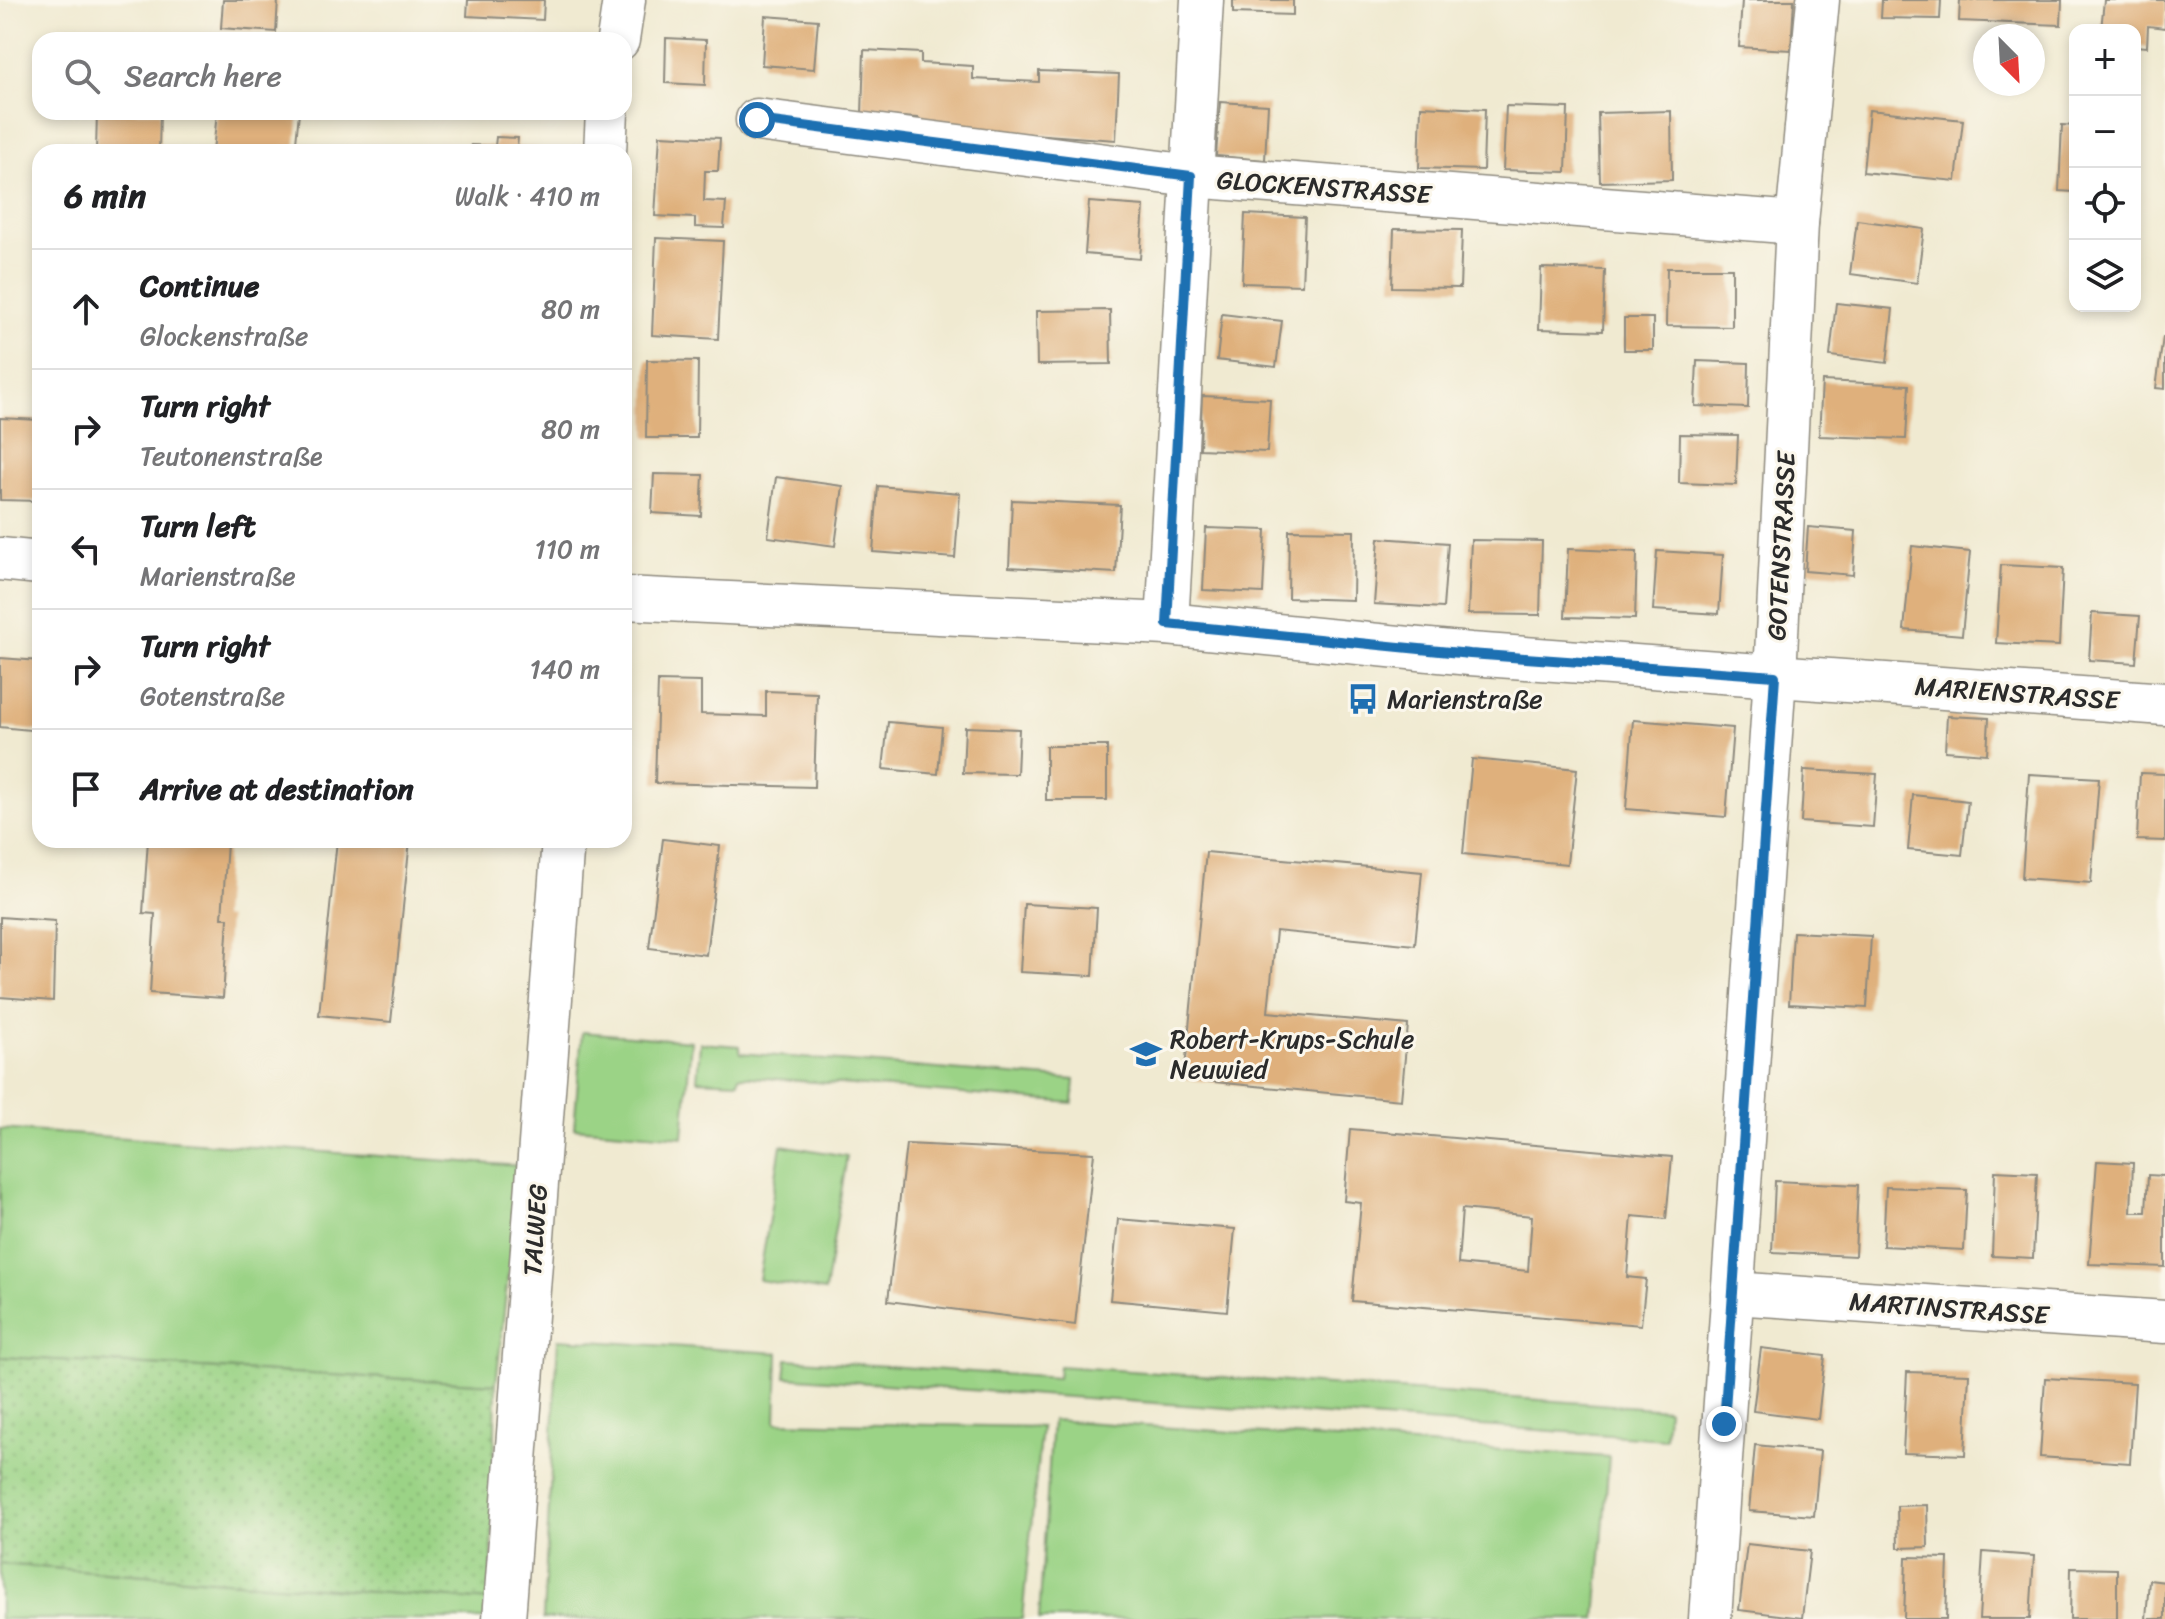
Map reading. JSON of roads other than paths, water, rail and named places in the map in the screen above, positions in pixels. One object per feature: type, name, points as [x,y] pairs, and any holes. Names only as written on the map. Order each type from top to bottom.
[{"type":"street","points":[[619,32],[624,0]]},
{"type":"street","points":[[1167,624],[1202,0]]},
{"type":"street","name":"GOTENSTRASSE","points":[[1710,1619],[1775,676],[1797,223],[1818,0]]},
{"type":"street","points":[[605,144],[607,120]]},
{"type":"street","name":"GLOCKENSTRASSE","points":[[757,120],[1191,176],[1797,223]]},
{"type":"street","points":[[0,559],[32,562]]},
{"type":"street","name":"MARIENSTRASSE","points":[[632,598],[1167,624],[1470,654],[2165,704]]},
{"type":"street","name":"TALWEG","points":[[504,1619],[562,848]]},
{"type":"street","name":"MARTINSTRASSE","points":[[1732,1293],[2165,1322]]},
{"type":"place","name":"Marienstraße","points":[[1363,699]]},
{"type":"place","name":"Robert-Krups-Schule Neuwied","points":[[1146,1054]]}]
